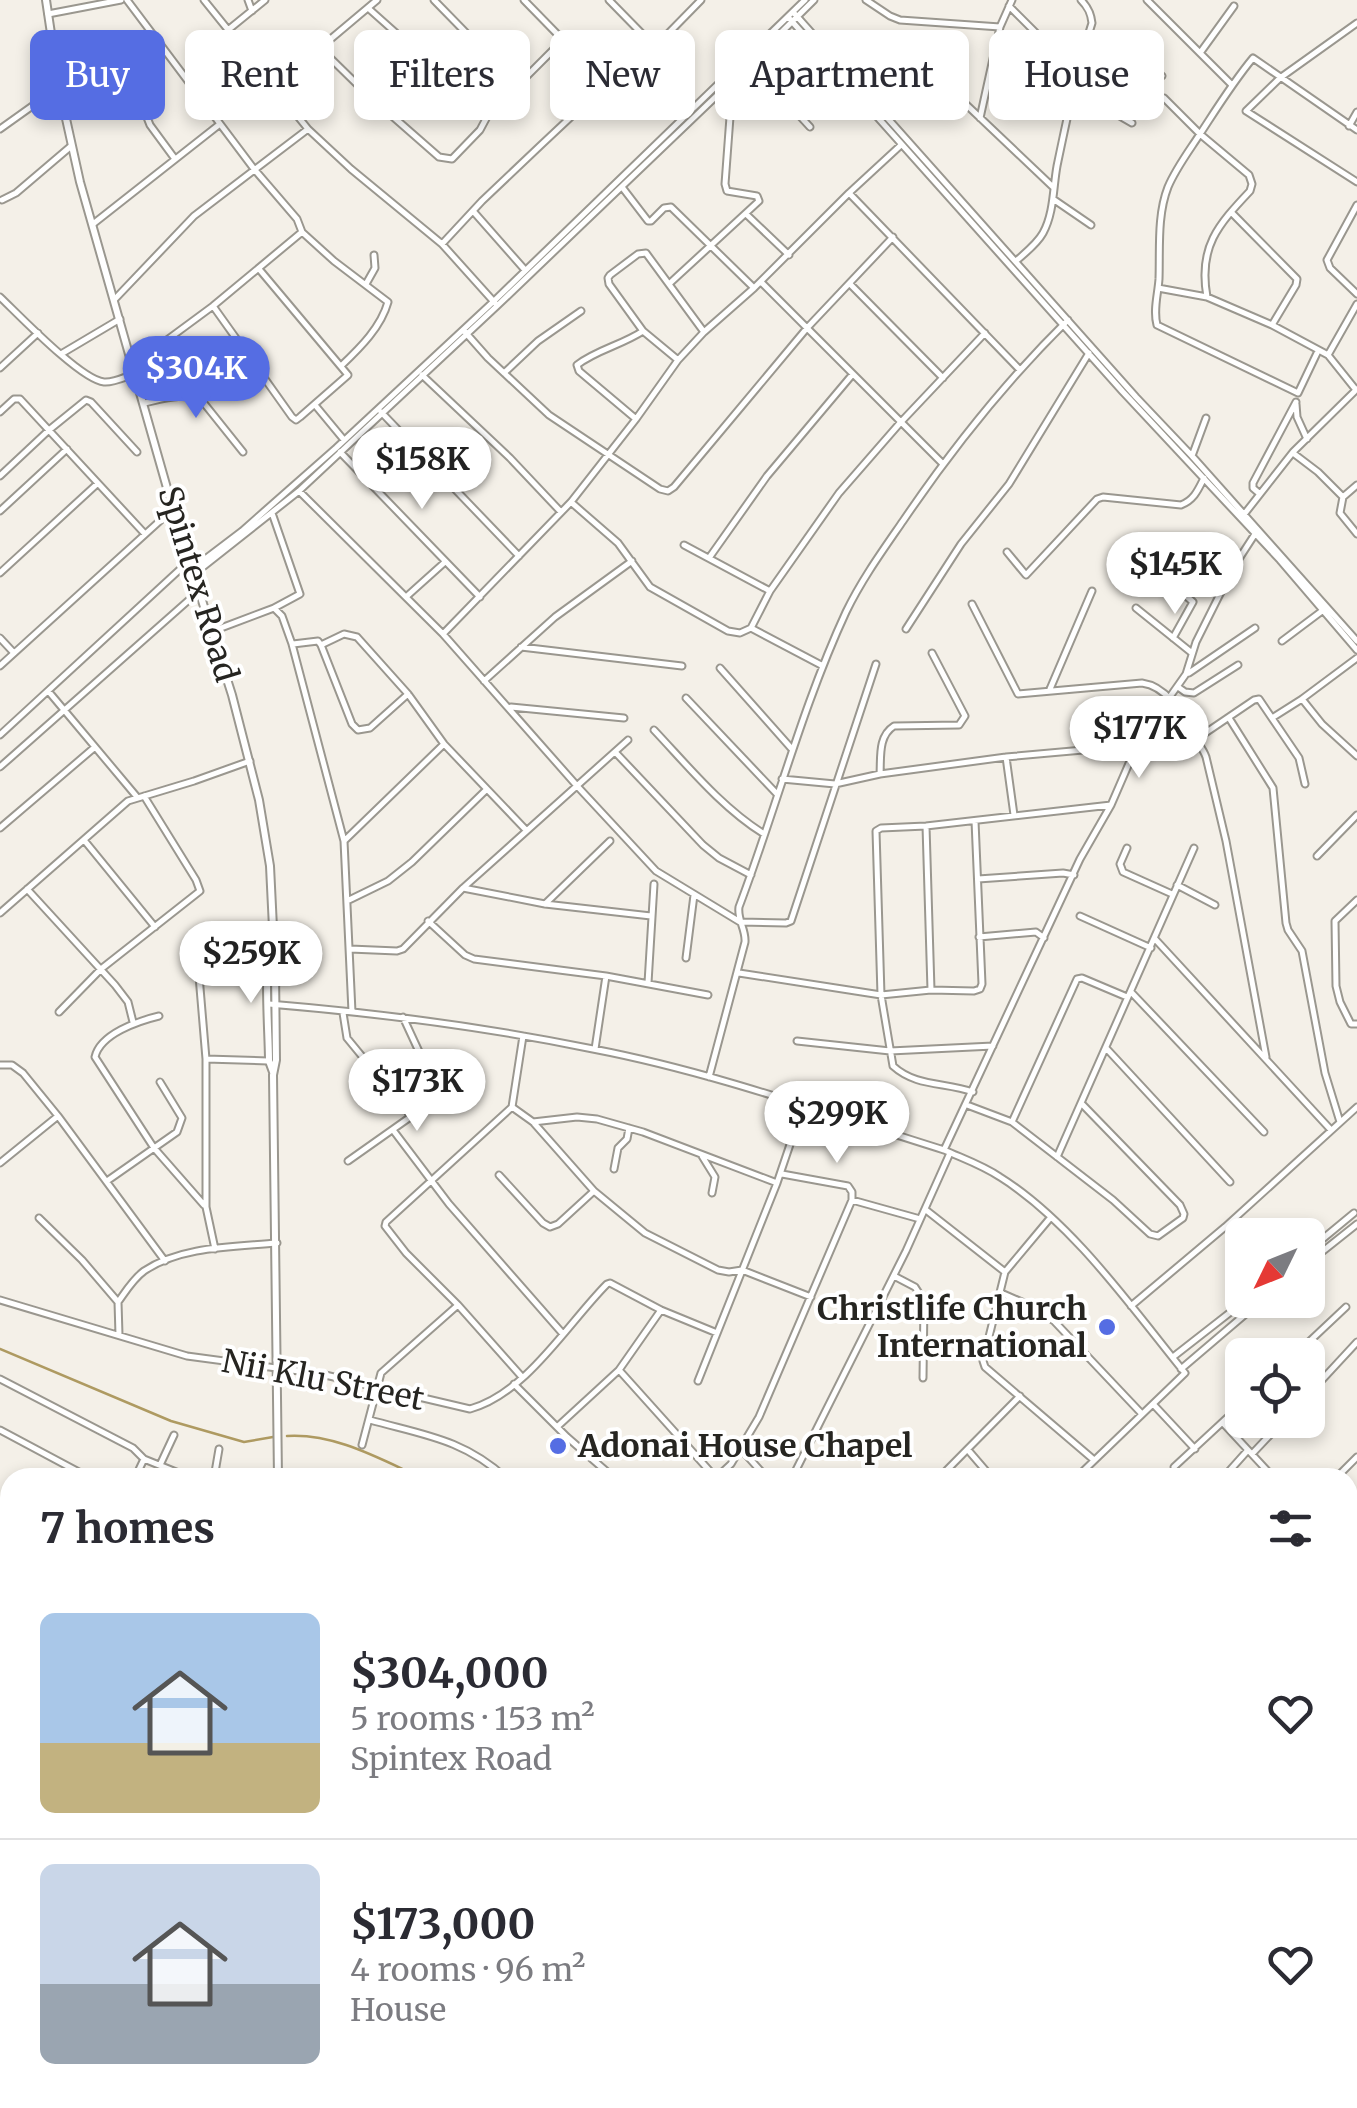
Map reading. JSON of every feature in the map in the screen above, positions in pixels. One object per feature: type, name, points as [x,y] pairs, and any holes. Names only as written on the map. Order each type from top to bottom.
[{"type":"main road","name":"Spintex Road","points":[[46,0],[50,30]]},
{"type":"main road","name":"Spintex Road","points":[[65,120],[91,224],[250,761],[270,866],[272,940],[268,949],[276,1060],[278,1468]]},
{"type":"main road","name":"Spintex Road","points":[[272,1004],[270,1061],[274,1075]]},
{"type":"street","points":[[48,14],[124,0],[293,214],[302,232],[386,299],[388,305],[370,336],[342,366]]},
{"type":"street","points":[[204,0],[228,30],[265,0]]},
{"type":"street","points":[[248,0],[252,11]]},
{"type":"street","points":[[334,36],[377,0]]},
{"type":"street","points":[[434,0],[463,30]]},
{"type":"street","points":[[524,0],[552,30]]},
{"type":"street","points":[[609,0],[639,30]]},
{"type":"street","points":[[690,0],[696,6]]},
{"type":"street","points":[[671,30],[701,0]]},
{"type":"street","points":[[780,30],[805,0]]},
{"type":"street","points":[[496,303],[525,270],[814,0]]},
{"type":"street","points":[[1081,0],[1088,6],[1089,30]]},
{"type":"street","points":[[1088,6],[1093,0]]},
{"type":"street","points":[[1147,0],[1232,84]]},
{"type":"street","points":[[868,1],[900,20],[1000,27]]},
{"type":"street","points":[[980,118],[1000,27],[1010,3],[1035,30]]},
{"type":"street","points":[[1199,52],[1234,6]]},
{"type":"street","points":[[368,8],[393,30]]},
{"type":"street","points":[[792,17],[1357,641]]},
{"type":"street","points":[[1357,23],[1280,78],[1246,111],[1357,182]]},
{"type":"street","points":[[530,72],[550,52]]},
{"type":"street","points":[[1298,393],[1157,325],[1154,317],[1159,240],[1168,189],[1232,84],[1253,58],[1357,130]]},
{"type":"street","points":[[334,62],[354,81]]},
{"type":"street","points":[[0,736],[192,568],[272,506],[715,97]]},
{"type":"street","points":[[1164,98],[1249,175],[1252,184],[1216,229],[1204,276],[1208,296]]},
{"type":"street","points":[[969,107],[1053,187]]},
{"type":"street","points":[[0,130],[30,108]]},
{"type":"street","points":[[1350,126],[1357,112]]},
{"type":"street","points":[[148,120],[175,159]]},
{"type":"street","points":[[300,120],[351,170],[442,244],[496,303]]},
{"type":"street","points":[[397,120],[441,158],[452,159],[485,120]]},
{"type":"street","points":[[442,244],[568,120]]},
{"type":"street","points":[[669,284],[759,201],[733,193],[724,184],[730,120]]},
{"type":"street","points":[[804,120],[810,127]]},
{"type":"street","points":[[1016,262],[1042,234],[1068,120]]},
{"type":"street","points":[[1127,120],[1132,123]]},
{"type":"street","points":[[91,224],[220,124]]},
{"type":"street","points":[[114,300],[194,216],[308,129]]},
{"type":"street","points":[[443,634],[571,502],[678,360],[704,332],[904,143]]},
{"type":"street","points":[[904,143],[1016,262],[1089,352],[1243,516],[1357,650]]},
{"type":"street","points":[[2,200],[16,193],[70,147]]},
{"type":"street","points":[[622,187],[648,222],[668,206],[754,288]]},
{"type":"street","points":[[849,193],[1020,370]]},
{"type":"street","points":[[1053,198],[1092,226]]},
{"type":"street","points":[[1357,205],[1327,260],[1330,268],[1357,294]]},
{"type":"street","points":[[473,211],[525,270]]},
{"type":"street","points":[[1231,212],[1296,279],[1272,325]]},
{"type":"street","points":[[746,214],[788,255]]},
{"type":"street","points":[[0,297],[84,373],[99,382],[108,382],[134,370],[302,232]]},
{"type":"street","points":[[465,332],[562,426],[668,491],[806,328],[893,237]]},
{"type":"street","points":[[678,360],[642,331],[608,278],[644,252],[704,332]]},
{"type":"street","points":[[366,284],[375,268],[374,255]]},
{"type":"street","points":[[213,306],[294,420],[315,405],[347,378],[347,373],[259,269]]},
{"type":"street","points":[[760,282],[942,464]]},
{"type":"street","points":[[850,284],[943,378]]},
{"type":"street","points":[[1158,288],[1208,296],[1272,325],[1328,355],[1356,390],[1292,452],[1243,516]]},
{"type":"street","points":[[1328,355],[1357,304]]},
{"type":"street","points":[[504,373],[538,341],[581,311]]},
{"type":"street","points":[[61,354],[120,319]]},
{"type":"street","points":[[708,1076],[746,936],[739,907],[792,749],[848,608],[942,464],[1065,322]]},
{"type":"street","points":[[636,419],[580,372],[577,365],[626,343],[642,331]]},
{"type":"street","points":[[192,568],[299,491],[465,332]]},
{"type":"street","points":[[0,368],[38,333]]},
{"type":"street","points":[[571,502],[618,543],[643,580],[660,594],[740,633],[751,628],[770,591],[839,494],[985,333]]},
{"type":"street","points":[[906,628],[961,544],[1009,484],[1089,352]]},
{"type":"street","points":[[1307,438],[1296,417],[1296,402],[1318,352]]},
{"type":"street","points":[[710,558],[767,476],[853,375]]},
{"type":"street","points":[[422,376],[561,512]]},
{"type":"street","points":[[144,402],[180,396],[198,398],[243,452]]},
{"type":"street","points":[[0,412],[18,398],[144,534]]},
{"type":"street","points":[[0,476],[88,400],[138,452]]},
{"type":"street","points":[[1260,494],[1253,483],[1296,402]]},
{"type":"street","points":[[315,405],[344,440]]},
{"type":"street","points":[[381,412],[518,556]]},
{"type":"street","points":[[1192,456],[1206,418]]},
{"type":"street","points":[[0,511],[67,449]]},
{"type":"street","points":[[340,452],[480,596]]},
{"type":"street","points":[[1292,452],[1344,497]]},
{"type":"street","points":[[1007,552],[1026,575],[1097,499],[1181,505],[1195,495],[1204,478]]},
{"type":"street","points":[[0,574],[98,484]]},
{"type":"street","points":[[1357,485],[1344,497],[1340,513],[1357,534]]},
{"type":"street","points":[[299,491],[443,634],[656,871],[740,922],[791,921],[876,664]]},
{"type":"street","points":[[0,666],[174,510]]},
{"type":"street","points":[[212,631],[300,594],[272,513]]},
{"type":"street","points":[[1169,698],[1186,674],[1192,653],[1233,568],[1255,534]]},
{"type":"street","points":[[684,545],[770,591]]},
{"type":"street","points":[[484,681],[555,617],[632,561]]},
{"type":"street","points":[[406,597],[446,562]]},
{"type":"street","points":[[1134,568],[1145,585],[1162,576],[1193,602],[1173,638]]},
{"type":"street","points":[[1050,690],[1092,590]]},
{"type":"street","points":[[0,766],[199,591]]},
{"type":"street","points":[[972,604],[1018,694],[1152,684],[1185,718],[1206,758],[1226,840],[1266,1057]]},
{"type":"street","points":[[274,608],[282,616],[292,644],[344,841],[352,1012]]},
{"type":"street","points":[[1136,608],[1192,653]]},
{"type":"street","points":[[1282,641],[1322,610]]},
{"type":"street","points":[[751,628],[823,666]]},
{"type":"street","points":[[1186,674],[1254,628]]},
{"type":"street","points":[[321,646],[344,634],[357,637],[408,694],[444,744],[526,830]]},
{"type":"street","points":[[0,638],[14,653]]},
{"type":"street","points":[[292,644],[318,641],[352,724],[358,730],[370,728],[408,694]]},
{"type":"street","points":[[521,648],[682,666]]},
{"type":"street","points":[[880,774],[882,740],[894,726],[963,722],[965,716],[932,653]]},
{"type":"street","points":[[1272,718],[1357,658]]},
{"type":"street","points":[[1178,686],[1194,693],[1238,665]]},
{"type":"street","points":[[720,668],[792,749]]},
{"type":"street","points":[[48,692],[140,796],[200,891],[101,969],[58,1012]]},
{"type":"street","points":[[686,698],[777,794]]},
{"type":"street","points":[[782,779],[835,784],[1006,756],[1195,740],[1259,699],[1299,758],[1305,784]]},
{"type":"street","points":[[1302,699],[1357,756]]},
{"type":"street","points":[[508,707],[624,718]]},
{"type":"street","points":[[1228,718],[1273,788],[1286,923],[1302,951],[1325,1073],[1340,1122]]},
{"type":"street","points":[[654,730],[724,804],[764,834]]},
{"type":"street","points":[[350,949],[400,950],[628,740]]},
{"type":"street","points":[[344,841],[444,744]]},
{"type":"street","points":[[797,1468],[926,1209],[993,1046],[1137,745]]},
{"type":"street","points":[[0,828],[95,747]]},
{"type":"street","points":[[616,753],[703,845],[751,875]]},
{"type":"street","points":[[1006,756],[1014,815]]},
{"type":"street","points":[[0,912],[128,801],[250,761]]},
{"type":"street","points":[[346,901],[388,881],[412,862],[486,790]]},
{"type":"street","points":[[973,1092],[912,1079],[893,1066],[880,995],[876,831],[1111,805]]},
{"type":"street","points":[[1316,856],[1357,814]]},
{"type":"street","points":[[738,972],[880,995],[980,989],[975,821]]},
{"type":"street","points":[[926,826],[931,990]]},
{"type":"street","points":[[83,840],[155,927]]},
{"type":"street","points":[[545,904],[610,842]]},
{"type":"street","points":[[1127,848],[1120,864],[1123,872],[1172,894]]},
{"type":"street","points":[[1057,1156],[1194,848]]},
{"type":"street","points":[[978,879],[1063,872],[1074,875]]},
{"type":"street","points":[[648,983],[654,884]]},
{"type":"street","points":[[1176,885],[1216,905]]},
{"type":"street","points":[[463,888],[545,904],[651,916]]},
{"type":"street","points":[[28,889],[128,1002],[134,1022]]},
{"type":"street","points":[[686,958],[694,895]]},
{"type":"street","points":[[1357,900],[1334,921],[1336,986],[1351,1024],[1357,1024]]},
{"type":"street","points":[[1080,916],[1151,948]]},
{"type":"street","points":[[428,921],[474,959],[708,994]]},
{"type":"street","points":[[979,937],[1036,932],[1044,938]]},
{"type":"street","points":[[1155,938],[1331,1130]]},
{"type":"street","points":[[198,964],[206,1059],[206,1208],[215,1249]]},
{"type":"street","points":[[596,1049],[606,976]]},
{"type":"street","points":[[1012,1122],[1076,979],[1082,978],[1130,995],[1264,1132]]},
{"type":"street","points":[[272,1004],[403,1016],[596,1049],[708,1076],[980,1164],[1051,1218],[1131,1306],[1183,1371]]},
{"type":"street","points":[[343,1012],[347,1038],[411,1116]]},
{"type":"street","points":[[159,1016],[134,1022],[98,1046],[95,1057],[154,1148],[206,1208]]},
{"type":"street","points":[[403,1016],[422,1058],[448,1090]]},
{"type":"street","points":[[522,1377],[385,1226],[512,1107],[523,1036]]},
{"type":"street","points":[[797,1041],[890,1051],[993,1046]]},
{"type":"street","points":[[1106,1048],[1230,1182]]},
{"type":"street","points":[[206,1059],[270,1061]]},
{"type":"street","points":[[0,1065],[17,1068],[58,1116],[165,1261]]},
{"type":"street","points":[[348,1161],[467,1078]]},
{"type":"street","points":[[106,1181],[177,1132],[182,1123],[160,1082]]},
{"type":"street","points":[[967,1105],[1012,1122],[1114,1200],[1150,1234],[1158,1236],[1183,1218],[1180,1205],[1081,1102]]},
{"type":"street","points":[[698,1381],[781,1174],[803,1106]]},
{"type":"street","points":[[512,1107],[533,1122],[594,1190],[646,1233],[718,1270],[742,1270],[812,1297]]},
{"type":"street","points":[[1131,1306],[1357,1107]]},
{"type":"street","points":[[0,1163],[58,1116]]},
{"type":"street","points":[[533,1122],[577,1116],[629,1128],[777,1183]]},
{"type":"street","points":[[614,1169],[618,1148],[627,1139],[629,1128]]},
{"type":"street","points":[[394,1130],[449,1204],[563,1334]]},
{"type":"street","points":[[700,1154],[715,1177],[712,1193]]},
{"type":"street","points":[[727,1468],[759,1416],[852,1200],[848,1186],[781,1174]]},
{"type":"street","points":[[499,1175],[550,1227],[594,1190]]},
{"type":"street","points":[[852,1200],[920,1219]]},
{"type":"street","points":[[926,1209],[1005,1272]]},
{"type":"street","points":[[1325,1249],[1357,1224],[1356,1212]]},
{"type":"street","points":[[1325,1237],[1356,1212]]},
{"type":"street","points":[[39,1218],[118,1302],[119,1335]]},
{"type":"street","points":[[1051,1218],[1005,1272],[983,1364],[1094,1460]]},
{"type":"street","points":[[118,1302],[138,1276],[165,1261],[215,1249],[277,1243]]},
{"type":"street","points":[[894,1276],[914,1287],[924,1302],[923,1378]]},
{"type":"street","name":"Nii Klu Street","points":[[0,1300],[188,1356],[321,1374],[470,1409],[481,1406],[522,1377],[604,1286],[610,1283],[661,1310]]},
{"type":"street","points":[[1000,1292],[1054,1321],[1141,1413]]},
{"type":"street","points":[[362,1445],[377,1386],[386,1367],[458,1305]]},
{"type":"street","points":[[1313,1338],[1346,1307]]},
{"type":"street","points":[[557,1427],[619,1370],[661,1310],[717,1333]]},
{"type":"street","points":[[1172,1357],[1225,1316]]},
{"type":"street","points":[[1086,1468],[1242,1318]]},
{"type":"street","points":[[1325,1377],[1357,1342]]},
{"type":"street","points":[[619,1370],[707,1468]]},
{"type":"street","points":[[0,1378],[133,1448],[144,1459],[167,1468]]},
{"type":"street","points":[[514,1384],[603,1468]]},
{"type":"street","points":[[948,1468],[1020,1396]]},
{"type":"street","points":[[1152,1403],[1195,1448]]},
{"type":"street","points":[[370,1420],[465,1448],[495,1468]]},
{"type":"street","points":[[1174,1468],[1223,1423],[1265,1468]]},
{"type":"street","points":[[0,1430],[71,1468]]},
{"type":"street","points":[[160,1465],[174,1435]]},
{"type":"street","points":[[1233,1468],[1265,1438]]},
{"type":"street","points":[[967,1448],[984,1468]]},
{"type":"street","points":[[216,1468],[219,1449]]},
{"type":"street","points":[[741,1449],[758,1468]]},
{"type":"street","points":[[140,1468],[144,1459]]},
{"type":"waterway","points":[[0,1349],[171,1421],[244,1442],[273,1437]]},
{"type":"waterway","points":[[287,1436],[340,1443],[400,1468]]},
{"type":"place","name":"Christlife Church International","points":[[1107,1327]]},
{"type":"place","name":"Adonai House Chapel","points":[[558,1446]]}]
